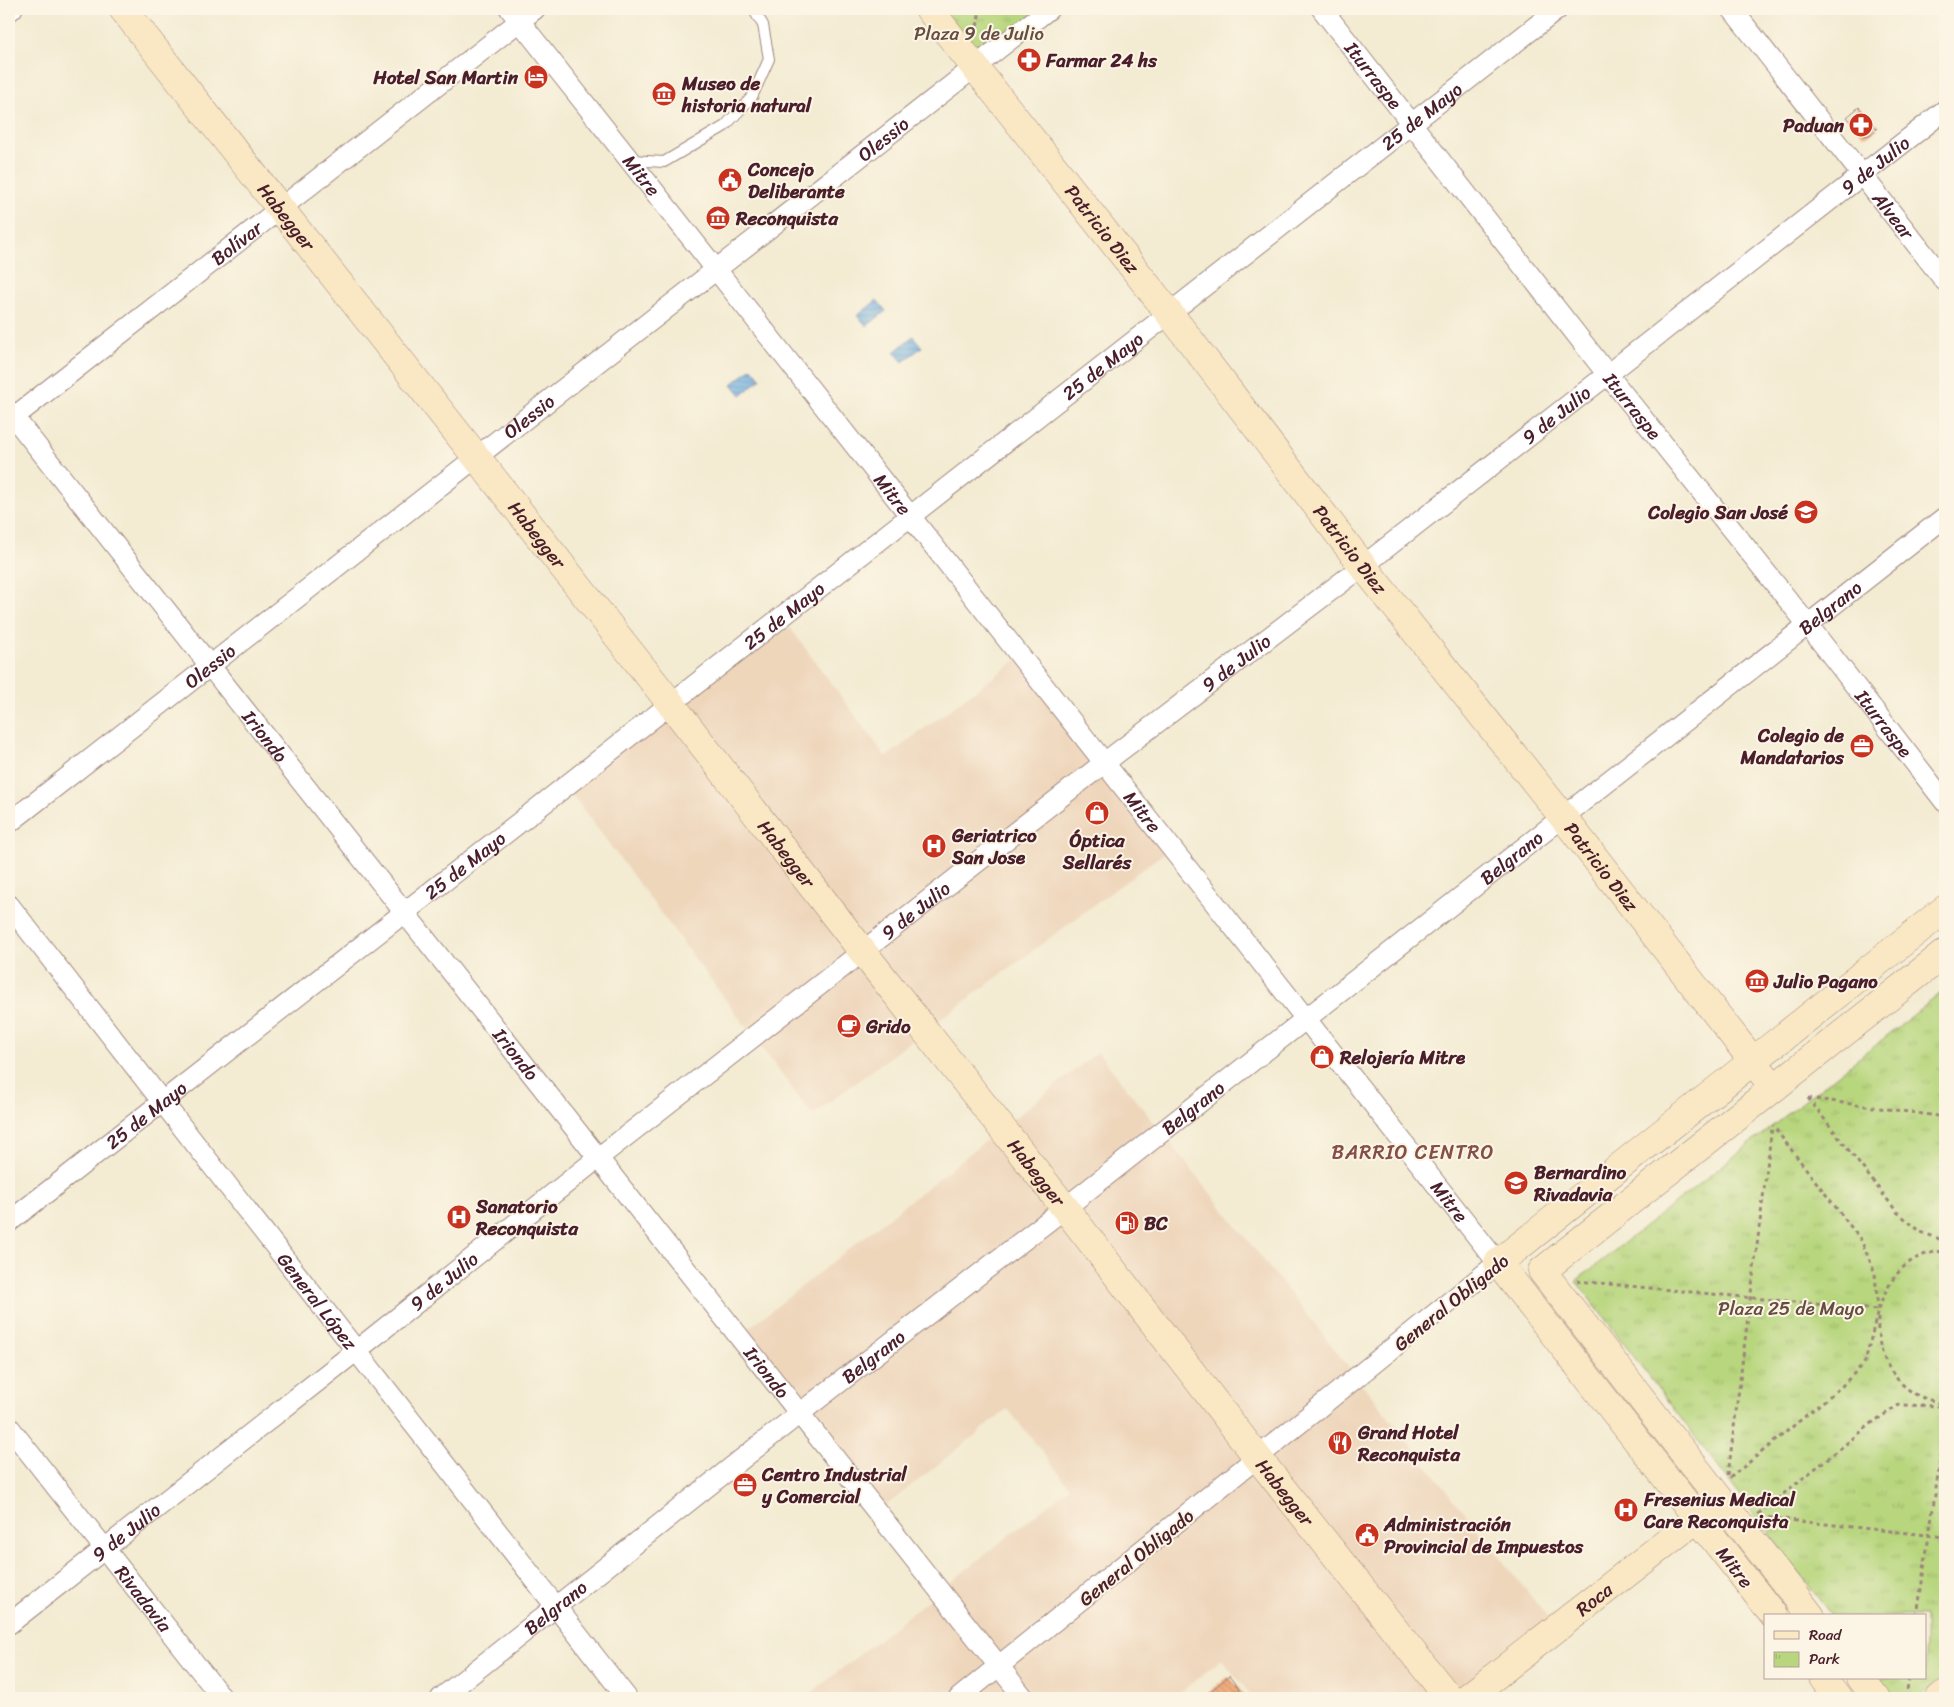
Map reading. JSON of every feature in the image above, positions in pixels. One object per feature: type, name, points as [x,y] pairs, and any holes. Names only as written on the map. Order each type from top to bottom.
[{"type":"main road","name":"Habegger","points":[[123,9],[671,704],[1258,1458],[1449,1698]]},
{"type":"main road","name":"Patricio Diez","points":[[929,9],[1170,314],[1362,566],[1563,817],[1774,1088]]},
{"type":"main road","name":"General Obligado","points":[[1498,1264],[1945,909]]},
{"type":"main road","points":[[1774,1088],[1945,953]]},
{"type":"main road","name":"Mitre","points":[[1774,1088],[1542,1271],[1810,1614]]},
{"type":"main road","name":"Mitre","points":[[1498,1264],[1772,1614]]},
{"type":"main road","name":"Roca","points":[[1467,1698],[1721,1500]]},
{"type":"main road","points":[[1824,1680],[1838,1698]]},
{"type":"main road","points":[[1862,1680],[1876,1698]]},
{"type":"main road","points":[[1940,1698],[1945,1694]]},
{"type":"street","name":"Olessio","points":[[9,823],[1050,9]]},
{"type":"street","name":"Iturraspe","points":[[1322,9],[1608,375],[1808,625],[1945,802]]},
{"type":"street","name":"25 de Mayo","points":[[9,1222],[1558,9]]},
{"type":"street","name":"Alvear","points":[[1732,9],[1945,281]]},
{"type":"street","name":"Bolívar","points":[[10,416],[281,208],[521,13]]},
{"type":"street","name":"Mitre","points":[[521,13],[716,270],[1307,1018],[1498,1264]]},
{"type":"street","name":"9 de Julio","points":[[9,1624],[598,1158],[1104,763],[1608,375],[1945,110]]},
{"type":"street","name":"Iriondo","points":[[10,416],[405,912],[1024,1698]]},
{"type":"street","name":"Belgrano","points":[[441,1698],[800,1413],[1065,1208],[1945,517]]},
{"type":"street","name":"General López","points":[[9,906],[627,1698]]},
{"type":"street","name":"General Obligado","points":[[959,1698],[1498,1264]]},
{"type":"street","name":"Rivadavia","points":[[9,1427],[222,1698]]},
{"type":"lane","points":[[631,160],[664,162],[725,126],[752,96],[769,59],[762,25],[753,9]]},
{"type":"path","points":[[1945,1117],[1808,1098],[1897,1212],[1921,1232],[1945,1242]]},
{"type":"path","points":[[1945,1250],[1930,1252],[1906,1264],[1888,1285],[1878,1310],[1865,1362],[1842,1386],[1728,1480],[1772,1126],[1861,1240],[1875,1273],[1878,1310],[1877,1334],[1883,1358],[1897,1379],[1916,1395],[1945,1405]]},
{"type":"path","points":[[1576,1281],[1878,1310]]},
{"type":"path","points":[[1945,1405],[1898,1405],[1876,1420],[1755,1516],[1945,1537]]},
{"type":"path","points":[[1917,1614],[1945,1428]]},
{"type":"path","points":[[1905,1698],[1908,1680]]},
{"type":"shaded area","points":[[782,617],[886,757],[1026,653],[1172,847],[812,1115],[562,781]]},
{"type":"shaded area","points":[[1098,1052],[1552,1623],[1458,1698],[1253,1698],[1222,1659],[1173,1698],[805,1698],[1070,1487],[1008,1409],[878,1512],[739,1336]]},
{"type":"green space","name":"Plaza 9 de Julio","points":[[929,9],[1049,9],[975,67]]},
{"type":"green space","name":"Plaza 25 de Mayo","points":[[1945,990],[1945,1676],[1917,1698],[1895,1698],[1882,1680],[1926,1680],[1926,1614],[1830,1614],[1576,1281]]},
{"type":"water","points":[[877,300],[886,311],[867,326],[857,316]]},
{"type":"water","points":[[913,336],[922,347],[903,362],[894,352]]},
{"type":"water","points":[[752,368],[761,379],[741,395],[732,384]]},
{"type":"building","points":[[1859,107],[1877,129],[1870,135],[1863,136],[1847,117]]},
{"type":"building","points":[[1229,1676],[1246,1698],[1202,1698]]},
{"type":"place","name":"Farmar 24 hs","points":[[1029,60]]},
{"type":"place","name":"Hotel San Martin","points":[[536,77]]},
{"type":"place","name":"Museo de historia natural","points":[[664,94]]},
{"type":"place","name":"Paduan","points":[[1861,125]]},
{"type":"place","name":"Concejo Deliberante","points":[[730,180]]},
{"type":"place","name":"Reconquista","points":[[718,218]]},
{"type":"place","name":"Colegio San José","points":[[1806,512]]},
{"type":"place","name":"Colegio de Mandatarios","points":[[1862,746]]},
{"type":"place","name":"Óptica Sellarés","points":[[1097,813]]},
{"type":"place","name":"Geriatrico San Jose","points":[[934,846]]},
{"type":"place","name":"Julio Pagano","points":[[1757,981]]},
{"type":"place","name":"Grido","points":[[849,1026]]},
{"type":"place","name":"Relojería Mitre","points":[[1322,1057]]},
{"type":"place","name":"Bernardino Rivadavia","points":[[1516,1183]]},
{"type":"place","name":"Sanatorio Reconquista","points":[[459,1217]]},
{"type":"place","name":"BC","points":[[1127,1223]]},
{"type":"place","name":"Grand Hotel Reconquista","points":[[1340,1443]]},
{"type":"place","name":"Centro Industrial y Comercial","points":[[745,1485]]},
{"type":"place","name":"Fresenius Medical Care Reconquista","points":[[1626,1510]]},
{"type":"place","name":"Administración Provincial de Impuestos","points":[[1367,1535]]},
{"type":"district","name":"BARRIO CENTRO","points":[[1413,1152]]}]
